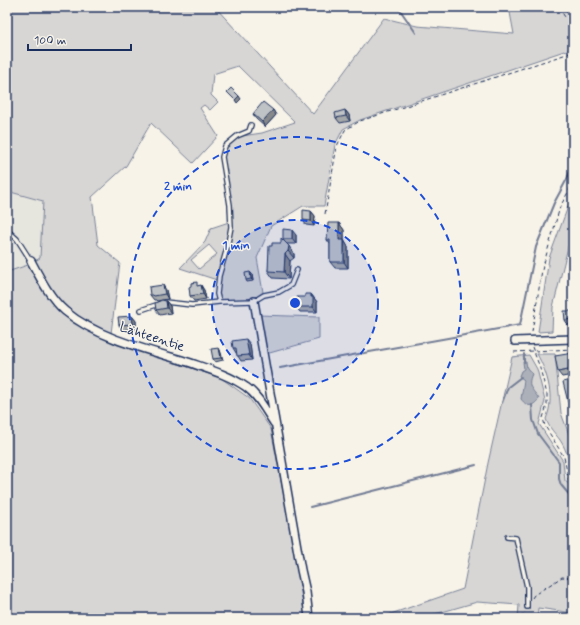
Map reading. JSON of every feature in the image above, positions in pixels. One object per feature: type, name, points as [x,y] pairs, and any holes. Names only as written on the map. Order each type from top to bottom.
[{"type":"street","name":"Lähteentie","points":[[31,261],[40,279],[53,298],[65,311],[84,324],[118,339],[227,376],[247,388],[260,402],[276,424]]},
{"type":"street","name":"Lähteentie","points":[[254,301],[306,592],[309,618]]},
{"type":"street","points":[[514,341],[573,339]]},
{"type":"lane","points":[[219,302],[217,294],[220,276],[228,248],[231,227],[230,205],[222,158],[225,146],[237,136],[249,131],[251,125]]},
{"type":"lane","points":[[7,230],[17,239],[31,261]]},
{"type":"lane","points":[[141,310],[165,302],[192,305],[219,302],[254,301],[264,295],[279,292],[291,284],[297,270]]},
{"type":"lane","points":[[507,537],[516,538],[526,587],[527,607]]},
{"type":"path","points":[[561,7],[565,17],[573,20]]},
{"type":"path","points":[[325,214],[337,146],[345,130],[360,121],[573,52]]},
{"type":"path","points":[[514,352],[573,349]]},
{"type":"path","points":[[521,618],[534,595],[562,577],[573,578]]},
{"type":"shaded area","points":[[7,7],[215,7],[313,114],[384,18],[417,26],[514,34],[509,7],[565,7],[565,10],[573,16],[573,48],[360,120],[343,129],[335,145],[324,206],[303,206],[271,226],[257,258],[263,292],[253,299],[221,301],[219,293],[220,281],[180,268],[205,242],[211,228],[229,222],[229,205],[221,158],[225,144],[240,133],[242,136],[262,133],[295,122],[238,66],[213,74],[211,95],[218,102],[210,110],[204,105],[200,108],[218,136],[193,163],[151,123],[126,166],[92,197],[98,245],[120,263],[110,341],[221,378],[249,398],[271,429],[305,616],[295,618],[7,618],[7,272],[28,265],[40,258],[43,201],[7,191]],"holes":[[[209,245],[217,254],[199,269],[191,260]]]},
{"type":"shaded area","points":[[7,191],[43,201],[40,258],[28,265],[7,272]]},
{"type":"shaded area","points":[[573,193],[573,227],[553,307],[552,331],[538,332],[549,258]]},
{"type":"shaded area","points":[[259,315],[319,317],[319,339],[266,354]]},
{"type":"shaded area","points":[[537,354],[555,354],[561,413],[573,445],[573,476],[565,448],[550,428],[546,419],[550,403],[549,386]]},
{"type":"shaded area","points":[[529,355],[537,369],[545,401],[539,424],[563,461],[565,481],[573,487],[573,613],[538,608],[537,618],[518,618],[519,605],[477,602],[421,618],[379,618],[463,589],[488,463],[512,357]]},
{"type":"shaded area","points":[[523,362],[526,362],[527,368],[532,374],[530,378],[530,385],[539,399],[532,405],[526,404],[521,399],[524,380],[519,376],[521,371],[524,369]]},
{"type":"building","points":[[231,88],[239,96],[235,100],[227,92]]},
{"type":"building","points":[[263,102],[273,110],[262,122],[253,114]]},
{"type":"building","points":[[345,110],[346,116],[336,118],[335,113]]},
{"type":"building","points":[[303,210],[311,211],[311,221],[303,220]]},
{"type":"building","points":[[328,223],[339,223],[339,240],[344,240],[344,262],[330,262],[330,240],[327,240]]},
{"type":"building","points":[[283,229],[292,230],[292,239],[283,239]]},
{"type":"building","points":[[281,238],[289,246],[288,251],[285,254],[284,272],[268,271],[269,246],[272,246],[272,243],[281,243]]},
{"type":"building","points":[[250,272],[251,279],[246,280],[245,273]]},
{"type":"building","points":[[197,282],[197,286],[201,285],[203,294],[190,296],[189,287],[191,286],[191,283]]},
{"type":"building","points":[[163,285],[165,294],[154,296],[150,295],[149,287]]},
{"type":"building","points":[[573,287],[573,299],[570,298]]},
{"type":"building","points":[[305,294],[311,294],[311,297],[313,297],[313,307],[296,307],[297,297],[305,297]]},
{"type":"building","points":[[162,300],[166,301],[167,308],[156,310],[155,303]]},
{"type":"building","points":[[564,311],[573,311],[573,319],[565,320]]},
{"type":"building","points":[[132,316],[133,324],[119,325],[118,317]]},
{"type":"building","points":[[246,339],[249,355],[237,356],[236,348],[233,348],[232,341]]},
{"type":"building","points":[[219,348],[221,358],[213,359],[211,349]]},
{"type":"building","points":[[573,353],[573,369],[558,372],[555,356]]},
{"type":"building","points":[[573,379],[573,401],[568,402],[563,382]]},
{"type":"waterway","points":[[398,7],[416,33]]},
{"type":"waterway","points":[[280,368],[520,325],[536,247],[554,203],[567,179],[573,163]]},
{"type":"waterway","points":[[524,354],[524,362]]},
{"type":"waterway","points":[[502,403],[508,387],[521,377]]},
{"type":"waterway","points":[[532,405],[533,420],[538,434],[559,462],[559,479],[561,485],[572,498]]},
{"type":"waterway","points":[[310,507],[476,465]]}]
